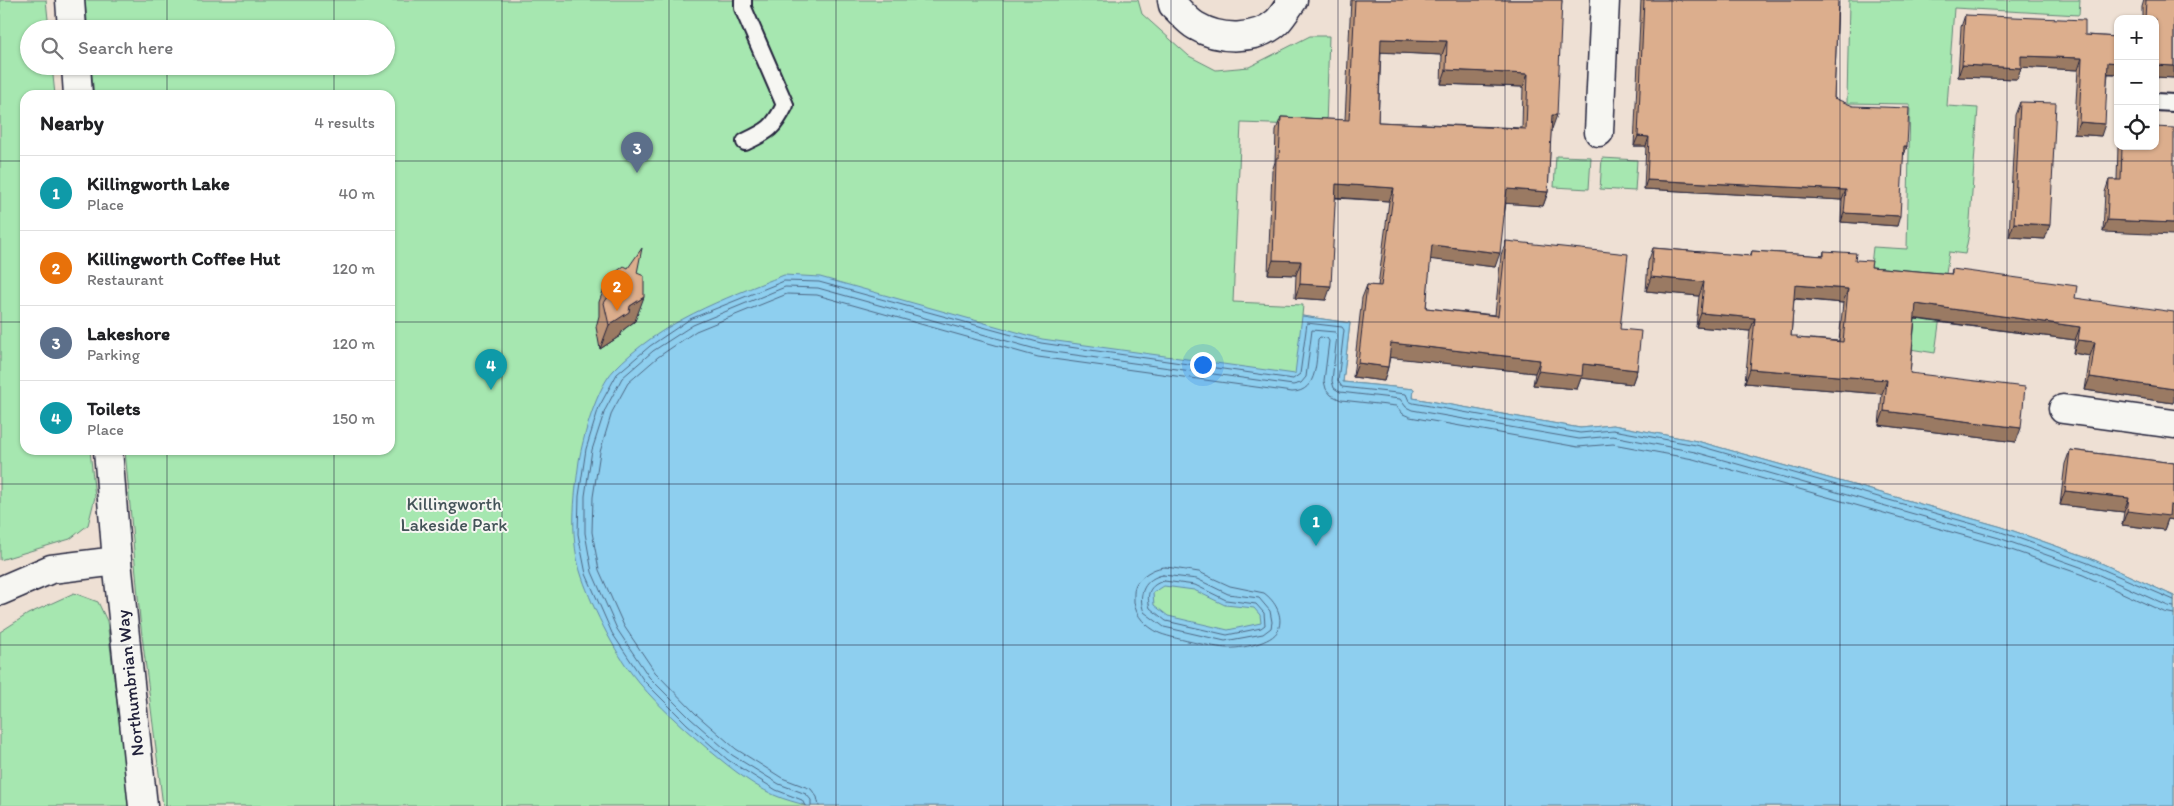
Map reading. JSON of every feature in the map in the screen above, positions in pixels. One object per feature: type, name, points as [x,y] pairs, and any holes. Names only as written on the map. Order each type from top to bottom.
[{"type":"street","points":[[70,0],[71,20]]},
{"type":"street","points":[[1172,0],[1173,5],[1195,26],[1219,36],[1244,36],[1262,32],[1277,22],[1294,0]]},
{"type":"street","points":[[1599,132],[1605,0]]},
{"type":"street","points":[[77,75],[78,90]]},
{"type":"street","points":[[2063,408],[2174,424]]},
{"type":"street","name":"Northumbrian Way","points":[[108,455],[143,806]]},
{"type":"street","points":[[0,591],[51,569],[118,561]]},
{"type":"lane","points":[[743,0],[743,8],[785,104],[776,123],[761,134],[745,142]]},
{"type":"lane","points":[[2159,102],[2174,103]]},
{"type":"green space","points":[[0,0],[46,0],[48,20],[20,20],[20,75],[53,75],[54,90],[20,90],[20,455],[91,455],[95,497],[88,525],[70,539],[0,560]]},
{"type":"green space","name":"Killingworth Lakeside Park","points":[[85,0],[1138,0],[1142,14],[1189,56],[1216,70],[1249,67],[1310,36],[1329,36],[1326,126],[1241,123],[1233,302],[1303,305],[1302,316],[1350,323],[1343,382],[1414,389],[1413,398],[1580,428],[1613,425],[1697,441],[2002,527],[2090,558],[2174,596],[2174,806],[163,806],[140,619],[125,455],[395,455],[395,90],[93,90],[92,75],[395,75],[395,20],[87,20]]},
{"type":"green space","points":[[1849,0],[2080,0],[2079,15],[1954,8],[1947,106],[1978,108],[1969,234],[1965,254],[1949,252],[1935,353],[1910,349],[1870,275],[1873,247],[1907,249],[1910,104],[1847,103]]},
{"type":"green space","points":[[1556,156],[1591,157],[1589,189],[1554,187]]},
{"type":"green space","points":[[1602,158],[1637,160],[1635,191],[1600,189]]},
{"type":"green space","points":[[74,593],[98,602],[107,621],[130,806],[0,806],[0,632],[28,614]]},
{"type":"water","points":[[784,275],[820,277],[1042,339],[1295,374],[1302,316],[1350,323],[1343,382],[1414,389],[1413,398],[1580,428],[1613,425],[1697,441],[2002,527],[2090,558],[2174,596],[2174,806],[807,806],[778,797],[736,772],[693,736],[648,693],[632,674],[599,619],[582,577],[575,548],[574,519],[579,461],[587,426],[602,388],[614,370],[651,338],[672,325],[716,303]],"holes":[[[1164,586],[1194,590],[1225,605],[1254,608],[1260,615],[1261,623],[1228,630],[1168,616],[1154,605],[1153,593]]]},
{"type":"building","points":[[1355,0],[1562,0],[1557,115],[1552,115],[1548,192],[1507,189],[1500,253],[1432,245],[1426,308],[1498,316],[1506,241],[1628,254],[1620,329],[1641,331],[1637,370],[1583,364],[1582,376],[1538,371],[1540,360],[1391,343],[1388,367],[1358,363],[1367,285],[1381,286],[1394,188],[1336,184],[1331,286],[1300,284],[1301,261],[1273,260],[1276,158],[1279,158],[1281,117],[1349,120]],"holes":[[[1381,39],[1447,41],[1446,70],[1528,74],[1526,129],[1378,122]]]},
{"type":"building","points":[[1644,0],[1838,0],[1834,98],[1853,106],[1909,108],[1907,146],[1904,146],[1900,216],[1844,213],[1846,190],[1647,180],[1649,137],[1638,136]]},
{"type":"building","points":[[2146,0],[2174,0],[2174,66],[2159,65],[2159,15],[2145,15]]},
{"type":"building","points":[[1965,15],[2085,20],[2085,35],[2114,37],[2114,63],[2108,62],[2105,124],[2079,122],[2082,58],[2021,56],[2021,68],[1962,65]]},
{"type":"building","points":[[2020,102],[2056,103],[2050,225],[2014,223]]},
{"type":"building","points":[[2159,127],[2174,128],[2174,223],[2107,220],[2109,180],[2121,180],[2122,150],[2159,150]]},
{"type":"building","points":[[642,248],[637,273],[644,276],[644,297],[630,306],[629,312],[609,325],[604,303],[608,297],[608,278],[624,266],[628,268]]},
{"type":"building","points":[[1653,248],[1751,256],[1752,251],[1824,256],[1824,251],[1856,253],[1855,260],[1872,261],[1871,267],[1952,274],[1952,269],[2077,286],[2075,298],[2174,312],[2174,389],[2090,377],[2095,342],[2078,340],[2080,327],[1916,304],[1910,373],[2025,387],[2021,428],[1884,411],[1887,380],[1750,369],[1755,318],[1701,313],[1704,282],[1651,277]],"holes":[[[1795,285],[1848,289],[1843,342],[1791,336]]]},
{"type":"building","points":[[2070,450],[2174,463],[2174,506],[2170,505],[2169,516],[2127,511],[2129,498],[2065,491]]},
{"type":"place","name":"Lakeshore","points":[[637,173]]},
{"type":"place","name":"Killingworth Coffee Hut","points":[[617,311]]},
{"type":"place","name":"Toilets","points":[[491,390]]},
{"type":"place","name":"Killingworth Lake","points":[[1316,546]]}]
